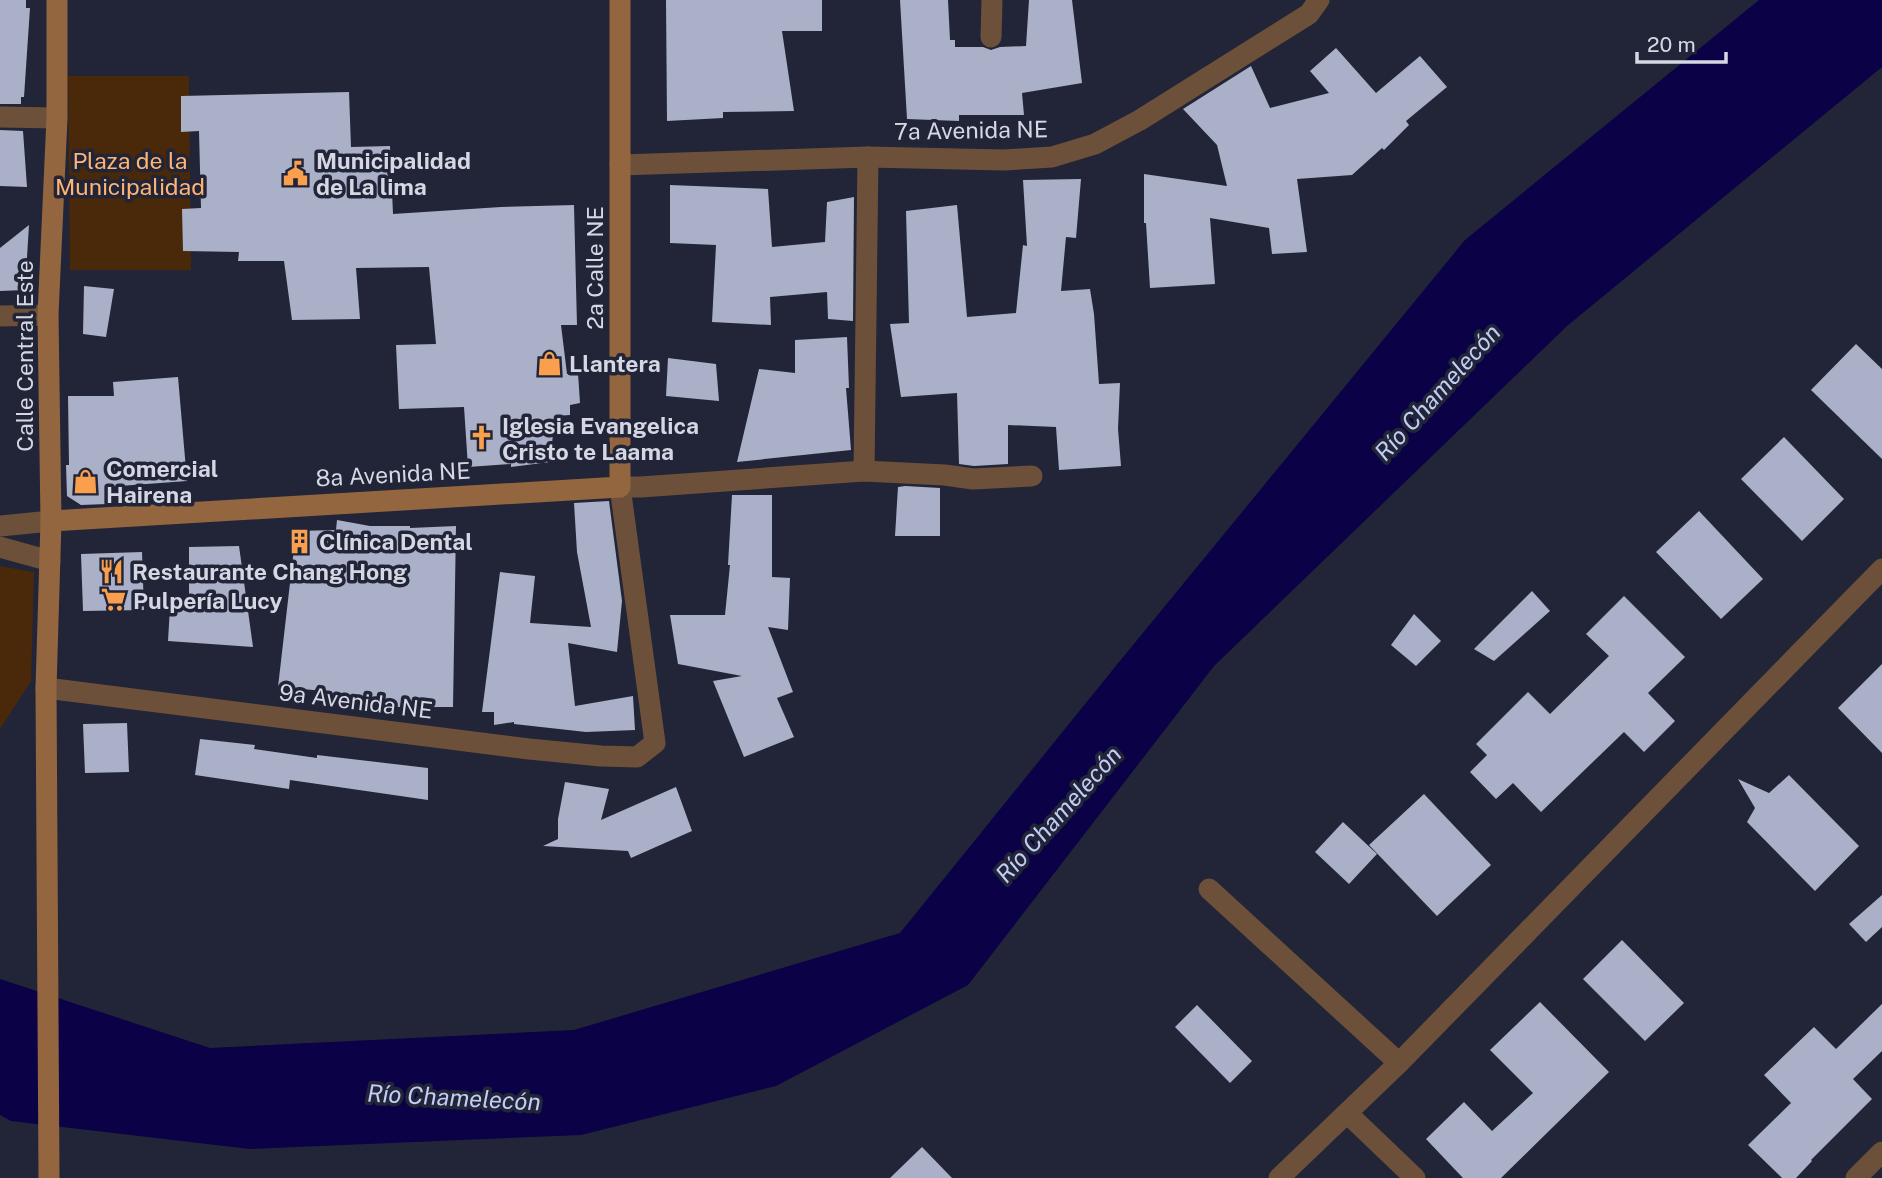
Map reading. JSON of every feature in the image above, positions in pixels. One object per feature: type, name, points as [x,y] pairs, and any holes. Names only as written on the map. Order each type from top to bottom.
[{"type":"street","name":"Calle Central Este","points":[[49,1168],[46,688],[51,521],[48,315],[57,118],[57,0]]},
{"type":"street","name":"2a Calle NE","points":[[620,0],[620,487],[655,743]]},
{"type":"street","points":[[991,37],[992,0]]},
{"type":"street","name":"7a Avenida NE","points":[[620,164],[868,157],[1004,160],[1052,157],[1095,144],[1140,121],[1309,14],[1320,0]]},
{"type":"street","points":[[0,117],[57,118]]},
{"type":"street","points":[[864,471],[868,157]]},
{"type":"street","points":[[0,316],[48,315]]},
{"type":"street","name":"8a Avenida NE","points":[[51,521],[864,471],[974,479],[1032,476]]},
{"type":"street","points":[[0,526],[51,521]]},
{"type":"street","points":[[0,547],[50,561]]},
{"type":"street","points":[[1279,1178],[1399,1063],[1882,569]]},
{"type":"street","name":"9a Avenida NE","points":[[46,688],[589,754],[637,757],[655,743]]},
{"type":"street","points":[[1209,889],[1399,1063]]},
{"type":"street","points":[[1347,1114],[1415,1178]]},
{"type":"street","points":[[1856,1178],[1882,1152]]},
{"type":"green space","name":"Plaza de la Municipalidad","points":[[68,76],[189,76],[191,270],[70,270]]},
{"type":"green space","points":[[0,566],[34,572],[31,681],[0,729]]},
{"type":"water","name":"Río Chamelecón","points":[[1759,0],[1882,0],[1882,67],[1567,326],[1214,666],[968,985],[776,1086],[581,1135],[250,1149],[11,1121],[0,1115],[0,979],[210,1048],[574,1030],[900,933],[1465,240]]},
{"type":"building","points":[[0,0],[26,0],[26,8],[30,8],[24,97],[21,97],[21,104],[0,104]]},
{"type":"building","points":[[666,0],[822,0],[822,31],[782,31],[794,111],[723,112],[723,118],[667,121]]},
{"type":"building","points":[[900,0],[948,0],[950,40],[955,40],[955,47],[983,47],[991,50],[1026,46],[1029,0],[1072,0],[1082,83],[1022,93],[1024,115],[959,115],[959,121],[907,119]]},
{"type":"building","points":[[1336,48],[1376,93],[1420,56],[1447,87],[1406,121],[1409,125],[1384,150],[1382,148],[1352,175],[1297,179],[1307,252],[1272,254],[1269,228],[1210,218],[1215,284],[1150,288],[1144,223],[1144,174],[1227,186],[1217,145],[1183,109],[1251,66],[1270,108],[1329,93],[1310,71]]},
{"type":"building","points":[[349,92],[351,147],[390,146],[393,214],[574,205],[577,325],[561,325],[567,374],[578,373],[580,403],[570,405],[570,415],[555,416],[550,462],[511,467],[511,464],[468,467],[464,407],[399,409],[396,345],[436,344],[429,267],[356,268],[360,319],[292,320],[284,261],[238,261],[239,252],[183,251],[182,209],[201,208],[199,131],[181,132],[181,96]]},
{"type":"building","points":[[0,130],[23,131],[27,187],[0,186]]},
{"type":"building","points":[[1081,179],[1076,238],[1066,237],[1061,291],[1090,289],[1099,384],[1120,383],[1118,429],[1121,466],[1059,470],[1056,427],[1008,425],[1008,464],[959,464],[957,393],[901,397],[890,324],[909,323],[906,211],[957,205],[967,317],[1016,313],[1023,245],[1027,246],[1023,180]]},
{"type":"building","points":[[670,185],[768,189],[772,247],[825,242],[827,202],[854,197],[853,321],[828,319],[827,292],[770,297],[771,325],[712,322],[716,245],[670,243]]},
{"type":"building","points":[[29,225],[25,290],[0,291],[0,248]]},
{"type":"building","points":[[84,286],[114,289],[106,337],[83,334]]},
{"type":"building","points":[[847,337],[849,388],[846,388],[851,450],[737,462],[759,369],[795,373],[795,340]]},
{"type":"building","points":[[1856,344],[1882,369],[1882,459],[1811,390]]},
{"type":"building","points":[[668,358],[716,364],[719,401],[666,396]]},
{"type":"building","points":[[178,377],[187,481],[106,487],[107,504],[81,505],[67,496],[68,396],[114,396],[113,382]]},
{"type":"building","points":[[1784,437],[1844,499],[1802,541],[1741,479]]},
{"type":"building","points":[[898,487],[940,488],[940,536],[895,536]]},
{"type":"building","points":[[732,495],[772,495],[772,577],[790,578],[788,630],[768,627],[793,692],[777,698],[794,737],[744,757],[713,681],[742,676],[678,664],[670,615],[725,615]]},
{"type":"building","points":[[609,501],[622,601],[617,652],[568,643],[575,706],[633,696],[635,730],[586,732],[514,722],[494,725],[494,712],[482,712],[500,572],[535,576],[530,623],[591,627],[577,552],[574,503]]},
{"type":"building","points":[[1699,511],[1763,579],[1721,619],[1656,552]]},
{"type":"building","points":[[337,520],[370,526],[456,526],[453,707],[370,707],[369,696],[325,698],[325,691],[278,687],[296,531],[336,530]]},
{"type":"building","points":[[239,546],[253,647],[168,641],[170,607],[189,610],[189,547]]},
{"type":"building","name":"Restaurante Chang Hong","points":[[142,552],[144,610],[83,611],[81,554]]},
{"type":"building","points":[[1532,591],[1550,611],[1494,661],[1474,649]]},
{"type":"building","points":[[1624,596],[1685,657],[1648,693],[1675,721],[1644,752],[1624,732],[1541,812],[1513,783],[1496,799],[1470,772],[1487,755],[1476,744],[1528,692],[1550,714],[1609,656],[1586,634]]},
{"type":"building","points":[[1414,614],[1441,641],[1416,666],[1391,645]]},
{"type":"building","points":[[1882,664],[1882,753],[1838,708]]},
{"type":"building","points":[[127,723],[129,772],[85,773],[83,724]]},
{"type":"building","points":[[200,739],[255,745],[254,749],[317,758],[317,755],[428,768],[428,800],[290,780],[289,789],[195,775]]},
{"type":"building","points":[[1789,775],[1859,846],[1815,891],[1747,822],[1755,808],[1738,779],[1769,793]]},
{"type":"building","points":[[565,782],[609,789],[601,820],[676,787],[692,831],[631,858],[628,851],[543,846],[558,839],[558,819]]},
{"type":"building","points":[[1424,794],[1491,865],[1437,916],[1369,845]]},
{"type":"building","points":[[1343,822],[1377,854],[1349,884],[1315,852]]},
{"type":"building","points":[[1882,895],[1882,927],[1866,942],[1849,924]]},
{"type":"building","points":[[1622,940],[1684,1003],[1645,1041],[1583,979]]},
{"type":"building","points":[[1540,1002],[1609,1072],[1501,1178],[1463,1178],[1426,1139],[1464,1102],[1492,1131],[1533,1093],[1490,1050]]},
{"type":"building","points":[[1882,1004],[1882,1051],[1853,1079],[1872,1099],[1796,1178],[1782,1178],[1748,1145],[1791,1103],[1764,1075],[1814,1027],[1836,1049]]},
{"type":"building","points":[[1197,1005],[1252,1061],[1230,1083],[1175,1027]]},
{"type":"building","points":[[922,1147],[952,1178],[890,1178]]},
{"type":"place","name":"Municipalidad de La lima","points":[[296,173]]},
{"type":"place","name":"Llantera","points":[[549,363]]},
{"type":"place","name":"Iglesia Evangelica Cristo te Laama","points":[[482,438]]},
{"type":"place","name":"Comercial Hairena","points":[[86,481]]},
{"type":"place","name":"Clínica Dental","points":[[299,541]]},
{"type":"place","name":"Restaurante Chang Hong","points":[[112,571]]},
{"type":"place","name":"Pulpería Lucy","points":[[113,600]]}]
